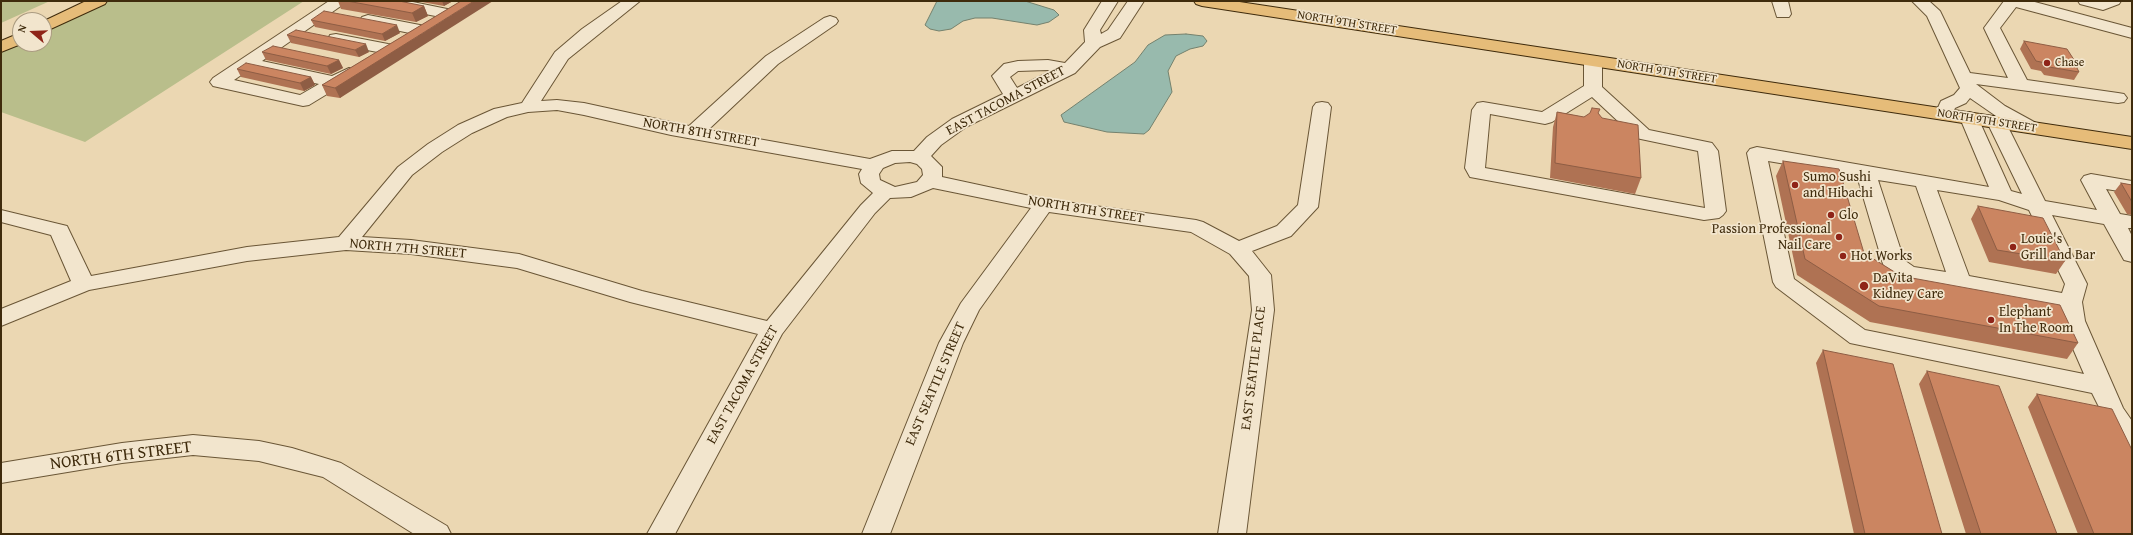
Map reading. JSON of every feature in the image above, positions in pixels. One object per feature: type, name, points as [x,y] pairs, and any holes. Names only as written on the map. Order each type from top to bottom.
[{"type":"main road","points":[[47,12],[71,1]]},
{"type":"main road","points":[[52,23],[99,1]]},
{"type":"main road","name":"NORTH 9TH STREET","points":[[1202,1],[2132,143]]},
{"type":"main road","points":[[1,33],[12,28]]},
{"type":"main road","points":[[1,47],[12,42]]},
{"type":"street","points":[[369,61],[453,9],[383,1]]},
{"type":"street","points":[[528,107],[561,56],[588,33],[632,1]]},
{"type":"street","points":[[1094,44],[1092,30],[1110,1]]},
{"type":"street","name":"EAST TACOMA STREET","points":[[918,158],[934,141],[959,123],[1069,69],[1094,44],[1114,34],[1136,1]]},
{"type":"street","points":[[1920,1],[1934,14],[1966,83],[1998,110],[2029,127]]},
{"type":"street","points":[[2020,85],[1992,28],[2012,1],[2070,16],[2084,22],[2132,33]]},
{"type":"street","points":[[2086,1],[2103,5],[2113,1]]},
{"type":"street","points":[[340,60],[363,65],[303,102],[219,82],[324,12],[346,11],[419,30]]},
{"type":"street","points":[[2070,16],[2085,16],[2132,28]]},
{"type":"street","points":[[694,132],[772,60],[830,21]]},
{"type":"street","points":[[296,30],[388,49]]},
{"type":"street","points":[[273,46],[295,50]]},
{"type":"street","points":[[1593,61],[1593,88],[1643,134]]},
{"type":"street","points":[[248,63],[335,82]]},
{"type":"street","points":[[1013,96],[1001,76],[1010,68],[1048,64],[1069,69]]},
{"type":"street","points":[[1966,83],[2020,85],[2118,98]]},
{"type":"street","points":[[1944,114],[1947,104],[1960,99],[1966,83]]},
{"type":"street","points":[[1545,118],[1593,88]]},
{"type":"street","name":"NORTH 8TH STREET","points":[[346,243],[405,171],[435,148],[464,129],[501,113],[528,107],[557,105],[671,129],[828,156],[874,166]]},
{"type":"street","points":[[1238,249],[1284,231],[1308,207],[1322,107]]},
{"type":"street","points":[[1571,122],[1483,107],[1481,110],[1475,168],[1477,173],[1704,214],[1712,214],[1716,211],[1708,151],[1704,147],[1612,129]]},
{"type":"street","points":[[1969,118],[2003,195]]},
{"type":"street","points":[[1996,122],[2076,284],[2071,302],[2073,321],[2100,386],[2132,448]]},
{"type":"street","points":[[2100,386],[1858,337],[1784,282],[1757,153],[2003,195],[2037,206],[2132,222]]},
{"type":"street","points":[[907,156],[918,158],[929,164],[932,168],[933,174],[930,181],[924,186],[911,191],[886,191],[876,188],[870,181],[869,174],[874,166],[892,158],[907,156]]},
{"type":"street","points":[[1865,171],[1894,264],[1908,273],[2071,302]]},
{"type":"street","points":[[2132,187],[2091,180],[2132,255]]},
{"type":"street","name":"NORTH 8TH STREET","points":[[930,181],[1044,205],[1196,226],[1238,249]]},
{"type":"street","points":[[1924,181],[1960,282]]},
{"type":"street","name":"EAST TACOMA STREET","points":[[661,534],[772,330],[868,209],[886,191]]},
{"type":"street","name":"EAST SEATTLE STREET","points":[[876,534],[954,336],[969,308],[1044,205]]},
{"type":"street","points":[[1,216],[60,231],[84,284]]},
{"type":"street","name":"NORTH 7TH STREET","points":[[1,318],[84,284],[247,254],[346,243],[411,247],[519,261],[638,297],[772,330]]},
{"type":"street","name":"EAST SEATTLE PLACE","points":[[1232,534],[1263,310],[1260,274],[1238,249]]},
{"type":"street","name":"NORTH 6TH STREET","points":[[1,473],[122,453],[193,445],[259,451],[292,458],[332,470],[437,534]]},
{"type":"green space","points":[[1,1],[50,1],[26,12],[12,12],[12,18],[1,23]]},
{"type":"green space","points":[[109,1],[304,1],[85,142],[1,112],[1,52],[12,47],[12,52],[52,52],[52,27]]},
{"type":"shaded area","points":[[937,1],[1025,1],[1054,10],[1059,15],[1049,22],[1037,25],[992,18],[975,18],[963,21],[951,29],[939,31],[930,29],[925,25]]},
{"type":"shaded area","points":[[1186,34],[1203,36],[1207,41],[1203,46],[1190,49],[1176,56],[1168,71],[1172,92],[1149,130],[1144,134],[1107,132],[1064,122],[1061,115],[1135,62],[1148,45],[1165,35]]},
{"type":"building","points":[[347,1],[399,1],[424,6],[412,13]]},
{"type":"building","points":[[461,1],[474,1],[335,88],[322,85]]},
{"type":"building","points":[[324,11],[397,25],[382,34],[311,20]]},
{"type":"building","points":[[296,30],[366,44],[355,50],[287,35]]},
{"type":"building","points":[[2024,41],[2067,49],[2078,66],[2076,66],[2079,72],[2049,67],[2046,63],[2036,61]]},
{"type":"building","points":[[273,46],[339,60],[327,66],[262,52]]},
{"type":"building","points":[[246,63],[311,77],[300,83],[237,69]]},
{"type":"building","points":[[1592,108],[1600,109],[1598,113],[1602,118],[1638,125],[1641,178],[1555,163],[1557,112],[1584,117],[1590,113]]},
{"type":"building","points":[[1783,161],[1839,169],[1864,253],[1901,276],[2060,305],[2078,343],[1879,306],[1805,259]]},
{"type":"building","points":[[2121,183],[2132,185],[2132,202]]},
{"type":"building","points":[[1978,206],[2043,218],[2065,261],[1997,250]]},
{"type":"building","points":[[1823,350],[1893,364],[1942,534],[1865,534]]},
{"type":"building","points":[[1927,371],[1999,386],[2057,534],[1981,534]]},
{"type":"building","points":[[2037,394],[2112,409],[2132,450],[2132,534],[2094,534]]},
{"type":"place","name":"Chase","points":[[2047,63]]},
{"type":"place","name":"Sumo Sushi and Hibachi","points":[[1795,185]]},
{"type":"place","name":"Glo","points":[[1831,215]]},
{"type":"place","name":"Passion Professional Nail Care","points":[[1839,237]]},
{"type":"place","name":"Louie's Grill and Bar","points":[[2013,247]]},
{"type":"place","name":"Hot Works","points":[[1843,256]]},
{"type":"place","name":"DaVita Kidney Care","points":[[1864,286]]},
{"type":"place","name":"Elephant In The Room","points":[[1991,320]]}]
